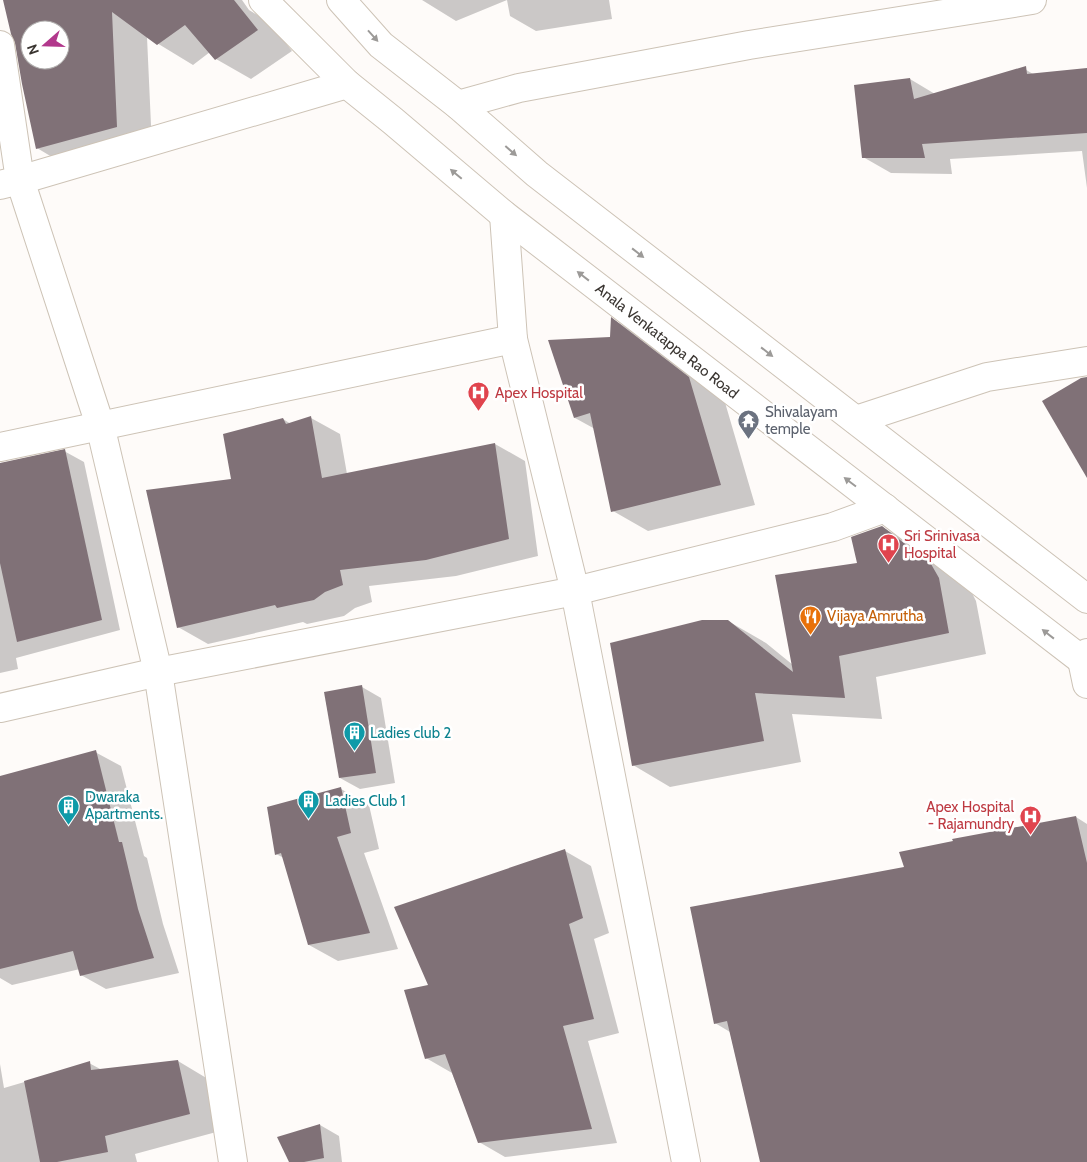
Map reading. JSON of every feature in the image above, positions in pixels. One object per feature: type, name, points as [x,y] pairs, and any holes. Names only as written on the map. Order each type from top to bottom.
[{"type":"street","name":"Anala Venkatappa Rao Road","points":[[263,0],[347,84],[504,215],[1086,665]]},
{"type":"street","points":[[341,0],[381,45],[458,104],[537,174],[1087,598]]},
{"type":"street","points":[[458,104],[519,88],[730,49],[1032,0]]},
{"type":"street","points":[[0,45],[10,182],[100,425],[158,672],[234,1162]]},
{"type":"street","points":[[10,182],[347,84]]},
{"type":"street","points":[[504,215],[513,339],[575,591],[686,1162]]},
{"type":"street","points":[[0,446],[513,339]]},
{"type":"street","points":[[856,420],[987,377],[1087,361]]},
{"type":"street","points":[[0,708],[158,672],[575,591],[833,527],[885,508]]},
{"type":"building","points":[[3,0],[234,0],[258,30],[215,60],[185,25],[157,45],[112,12],[117,127],[36,149],[22,84],[15,43]]},
{"type":"building","points":[[1026,66],[1027,74],[1087,68],[1087,133],[922,144],[925,158],[862,158],[854,85],[910,78],[914,99]]},
{"type":"building","points":[[611,317],[689,377],[721,485],[611,512],[590,413],[574,418],[548,340],[610,337]]},
{"type":"building","points":[[1087,377],[1087,478],[1042,401],[1081,378]]},
{"type":"building","points":[[311,416],[322,478],[495,443],[509,539],[426,560],[340,570],[343,585],[325,592],[314,600],[277,608],[275,605],[177,628],[146,490],[231,479],[223,434],[283,418],[286,424]]},
{"type":"building","points":[[65,449],[102,620],[17,642],[0,563],[0,463]]},
{"type":"building","points":[[882,526],[931,564],[939,578],[949,633],[839,656],[845,698],[755,693],[764,741],[632,766],[610,643],[702,620],[728,620],[793,672],[775,575],[857,563],[851,537]]},
{"type":"building","name":"Ladies club 2","points":[[362,685],[376,773],[339,778],[324,692]]},
{"type":"building","points":[[96,750],[119,842],[122,842],[138,909],[154,958],[80,976],[73,951],[0,969],[0,776]]},
{"type":"building","points":[[341,787],[351,833],[337,837],[370,933],[308,945],[281,853],[275,855],[267,807]]},
{"type":"building","points":[[1076,816],[1087,863],[1087,1162],[760,1162],[727,1021],[714,1024],[690,907],[904,867],[899,852],[953,841],[952,839]]},
{"type":"building","points":[[565,849],[583,918],[569,924],[594,1019],[563,1026],[592,1129],[478,1143],[445,1054],[425,1059],[404,990],[428,985],[394,907]]},
{"type":"building","points":[[178,1060],[190,1114],[105,1136],[108,1152],[57,1162],[40,1162],[24,1081],[90,1061],[91,1070]]},
{"type":"building","points":[[320,1124],[324,1158],[304,1162],[289,1162],[277,1137]]},
{"type":"place","name":"Apex Hospital","points":[[479,412]]},
{"type":"place","name":"Shivalayam temple","points":[[749,440]]},
{"type":"place","name":"Sri Srinivasa Hospital","points":[[888,564]]},
{"type":"place","name":"Vijaya Amrutha","points":[[811,635]]},
{"type":"place","name":"Ladies club 2","points":[[354,752]]},
{"type":"place","name":"Ladies Club 1","points":[[309,820]]},
{"type":"place","name":"Dwaraka Apartments.","points":[[69,825]]},
{"type":"place","name":"Apex Hospital - Rajamundry","points":[[1030,835]]}]
